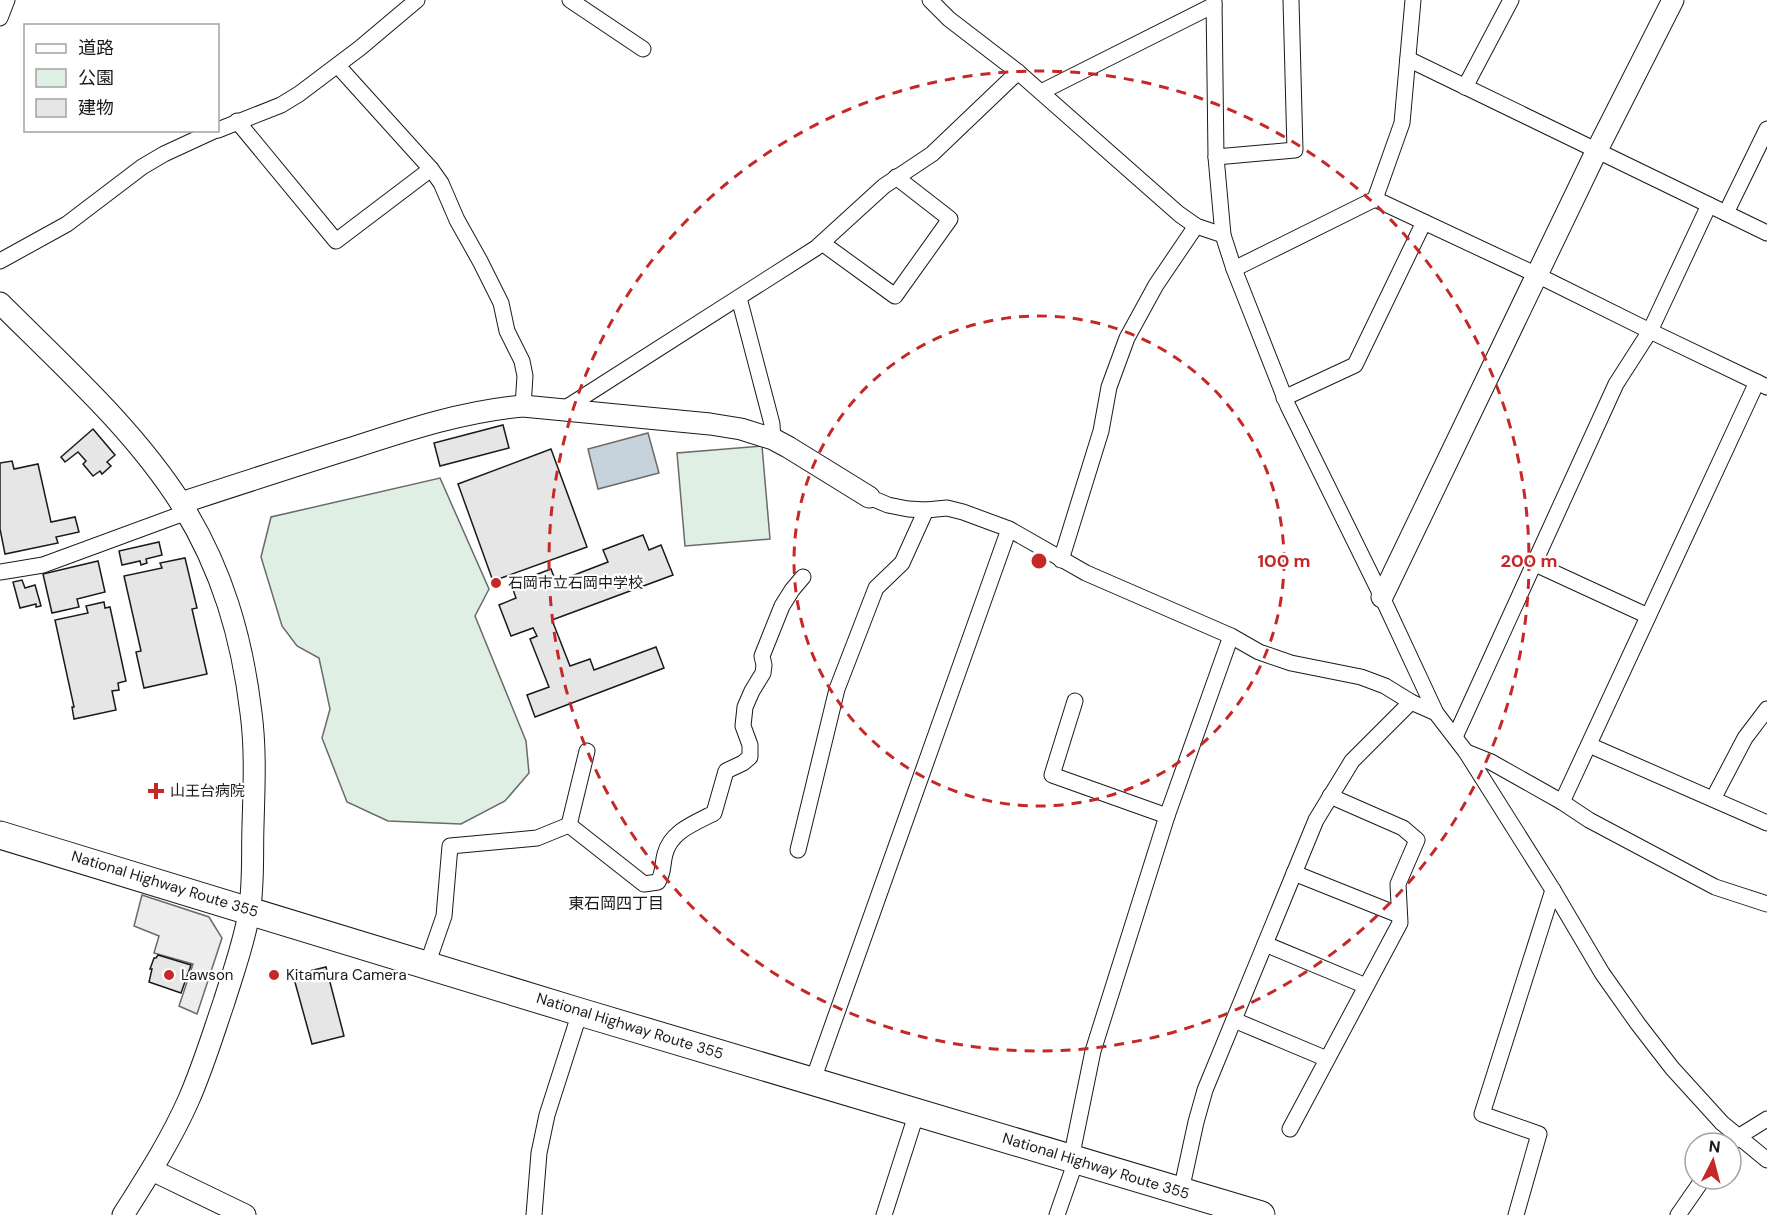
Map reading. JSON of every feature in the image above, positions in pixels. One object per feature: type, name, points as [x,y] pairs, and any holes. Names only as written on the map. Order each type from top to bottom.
[{"type":"highway","name":"National Highway Route 355","points":[[0,834],[580,1012],[1181,1191],[1220,1209],[1261,1215]]},
{"type":"street","points":[[0,18],[7,0]]},
{"type":"street","points":[[219,129],[281,105],[338,66],[417,0]]},
{"type":"street","points":[[570,0],[643,49]]},
{"type":"street","points":[[930,0],[949,19],[1018,72],[1179,214],[1196,226],[1222,236]]},
{"type":"street","points":[[1216,157],[1295,150],[1291,0]]},
{"type":"street","points":[[1234,269],[1375,199],[1402,123],[1413,0]]},
{"type":"street","points":[[1465,87],[1511,0]]},
{"type":"street","points":[[1382,597],[1597,150],[1673,0]]},
{"type":"street","points":[[1041,92],[1214,2],[1216,157],[1222,236],[1284,398],[1436,712],[1466,752],[1602,973],[1672,1068],[1727,1131]]},
{"type":"street","points":[[1407,59],[1767,233]]},
{"type":"street","points":[[338,66],[441,183],[457,220],[501,303],[507,331],[522,361],[525,376],[523,406]]},
{"type":"street","points":[[564,409],[822,243],[884,186],[932,154],[1018,72]]},
{"type":"street","points":[[237,121],[336,241],[431,169]]},
{"type":"street","points":[[1726,213],[1767,129]]},
{"type":"street","points":[[0,261],[67,224],[142,167],[164,154],[213,132]]},
{"type":"street","points":[[822,243],[895,296],[950,219],[896,177]]},
{"type":"street","points":[[1375,199],[1762,385],[1648,616],[1562,802]]},
{"type":"street","points":[[1455,737],[1616,384],[1650,332],[1709,205]]},
{"type":"street","points":[[1284,398],[1355,365],[1424,222]]},
{"type":"street","points":[[1061,560],[1101,431],[1109,387],[1127,338],[1156,285],[1196,226]]},
{"type":"street","points":[[739,298],[772,424],[773,440]]},
{"type":"street","points":[[0,303],[135,441],[184,507],[215,565],[227,599],[237,633],[252,714],[254,774],[250,910],[244,939],[205,1058],[188,1099],[152,1170],[123,1215]]},
{"type":"street","points":[[0,572],[44,565],[184,507],[404,431],[493,408],[523,406],[564,409],[710,424],[741,429],[773,440],[869,497],[888,505],[926,510],[946,508],[1009,529],[1086,573],[1231,636],[1259,652],[1291,663],[1361,677],[1385,686],[1411,702],[1436,712]]},
{"type":"street","points":[[798,850],[837,689],[876,588],[902,563],[926,510]]},
{"type":"street","points":[[813,1080],[1009,529]]},
{"type":"street","points":[[1533,563],[1648,616]]},
{"type":"street","points":[[569,825],[645,884],[658,882],[663,874],[665,853],[676,834],[714,813],[726,771],[750,757],[750,745],[743,726],[745,707],[763,673],[762,656],[782,606],[803,577]]},
{"type":"street","points":[[1057,1215],[1072,1172],[1072,1158],[1093,1052],[1167,816],[1231,636]]},
{"type":"street","points":[[1075,701],[1052,775],[1167,816]]},
{"type":"street","points":[[1181,1191],[1205,1090],[1316,820],[1352,761],[1411,702]]},
{"type":"street","points":[[1713,799],[1745,738],[1767,709]]},
{"type":"street","points":[[1589,744],[1767,823]]},
{"type":"street","points":[[569,825],[587,751]]},
{"type":"street","points":[[1466,752],[1491,762],[1589,820],[1715,887],[1767,904]]},
{"type":"street","points":[[1290,1129],[1400,923],[1398,884],[1417,840],[1403,828],[1330,796]]},
{"type":"street","points":[[427,965],[444,915],[450,846],[537,838],[569,825]]},
{"type":"street","points":[[1294,873],[1399,915]]},
{"type":"street","points":[[1516,1215],[1539,1134],[1482,1114],[1553,890]]},
{"type":"street","points":[[1265,944],[1366,986]]},
{"type":"street","points":[[534,1215],[539,1153],[547,1114],[580,1012]]},
{"type":"street","points":[[1234,1020],[1327,1059]]},
{"type":"street","points":[[884,1215],[917,1112]]},
{"type":"street","points":[[1743,1135],[1767,1119]]},
{"type":"street","points":[[1743,1146],[1767,1160]]},
{"type":"street","points":[[152,1170],[245,1215]]},
{"type":"street","points":[[1678,1215],[1695,1191]]},
{"type":"green space","points":[[762,446],[770,539],[685,546],[677,453]]},
{"type":"green space","points":[[440,478],[489,589],[475,616],[526,741],[529,773],[505,801],[461,824],[388,821],[347,802],[322,738],[330,709],[319,658],[297,646],[282,626],[261,557],[271,517]]},
{"type":"shaded area","points":[[648,433],[659,473],[598,489],[588,449]]},
{"type":"shaded area","points":[[142,895],[209,917],[222,938],[197,1014],[179,1006],[193,964],[154,953],[159,936],[134,926]]},
{"type":"building","points":[[503,425],[509,448],[440,466],[434,443]]},
{"type":"building","points":[[93,429],[115,455],[107,462],[111,466],[102,474],[100,471],[93,476],[83,464],[86,461],[78,452],[65,462],[61,457]]},
{"type":"building","points":[[551,449],[587,547],[493,581],[458,484]]},
{"type":"building","points":[[12,461],[14,469],[38,464],[51,522],[75,517],[79,532],[56,537],[58,543],[5,554],[0,529],[0,463]]},
{"type":"building","points":[[643,535],[649,550],[661,545],[673,575],[552,620],[570,666],[590,659],[594,670],[656,647],[664,668],[535,717],[527,695],[549,687],[530,639],[537,636],[533,628],[511,636],[499,605],[516,598],[511,584],[551,569],[556,582],[608,562],[603,550]]},
{"type":"building","points":[[159,542],[162,555],[146,559],[147,563],[141,565],[140,561],[122,565],[119,551]]},
{"type":"building","points":[[185,558],[197,608],[192,609],[207,674],[144,688],[136,652],[141,651],[124,576],[162,568],[160,563]]},
{"type":"building","points":[[98,561],[105,592],[77,599],[79,607],[52,613],[43,574]]},
{"type":"building","points":[[22,580],[25,588],[35,585],[41,606],[36,607],[36,604],[20,608],[13,582]]},
{"type":"building","points":[[104,602],[105,608],[110,607],[126,681],[118,683],[119,690],[112,691],[116,710],[74,719],[72,707],[74,707],[55,620],[88,613],[86,606]]},
{"type":"building","name":"Lawson","points":[[158,955],[191,965],[181,993],[149,982],[152,969],[150,969],[154,958]]},
{"type":"building","points":[[326,967],[344,1036],[312,1044],[293,975]]},
{"type":"place","name":"石岡市立石岡中学校","points":[[496,583]]},
{"type":"place","name":"山王台病院","points":[[156,791]]},
{"type":"place","name":"Lawson","points":[[169,975]]},
{"type":"place","name":"Kitamura Camera","points":[[274,975]]},
{"type":"district","name":"東石岡四丁目","points":[[616,903]]}]
